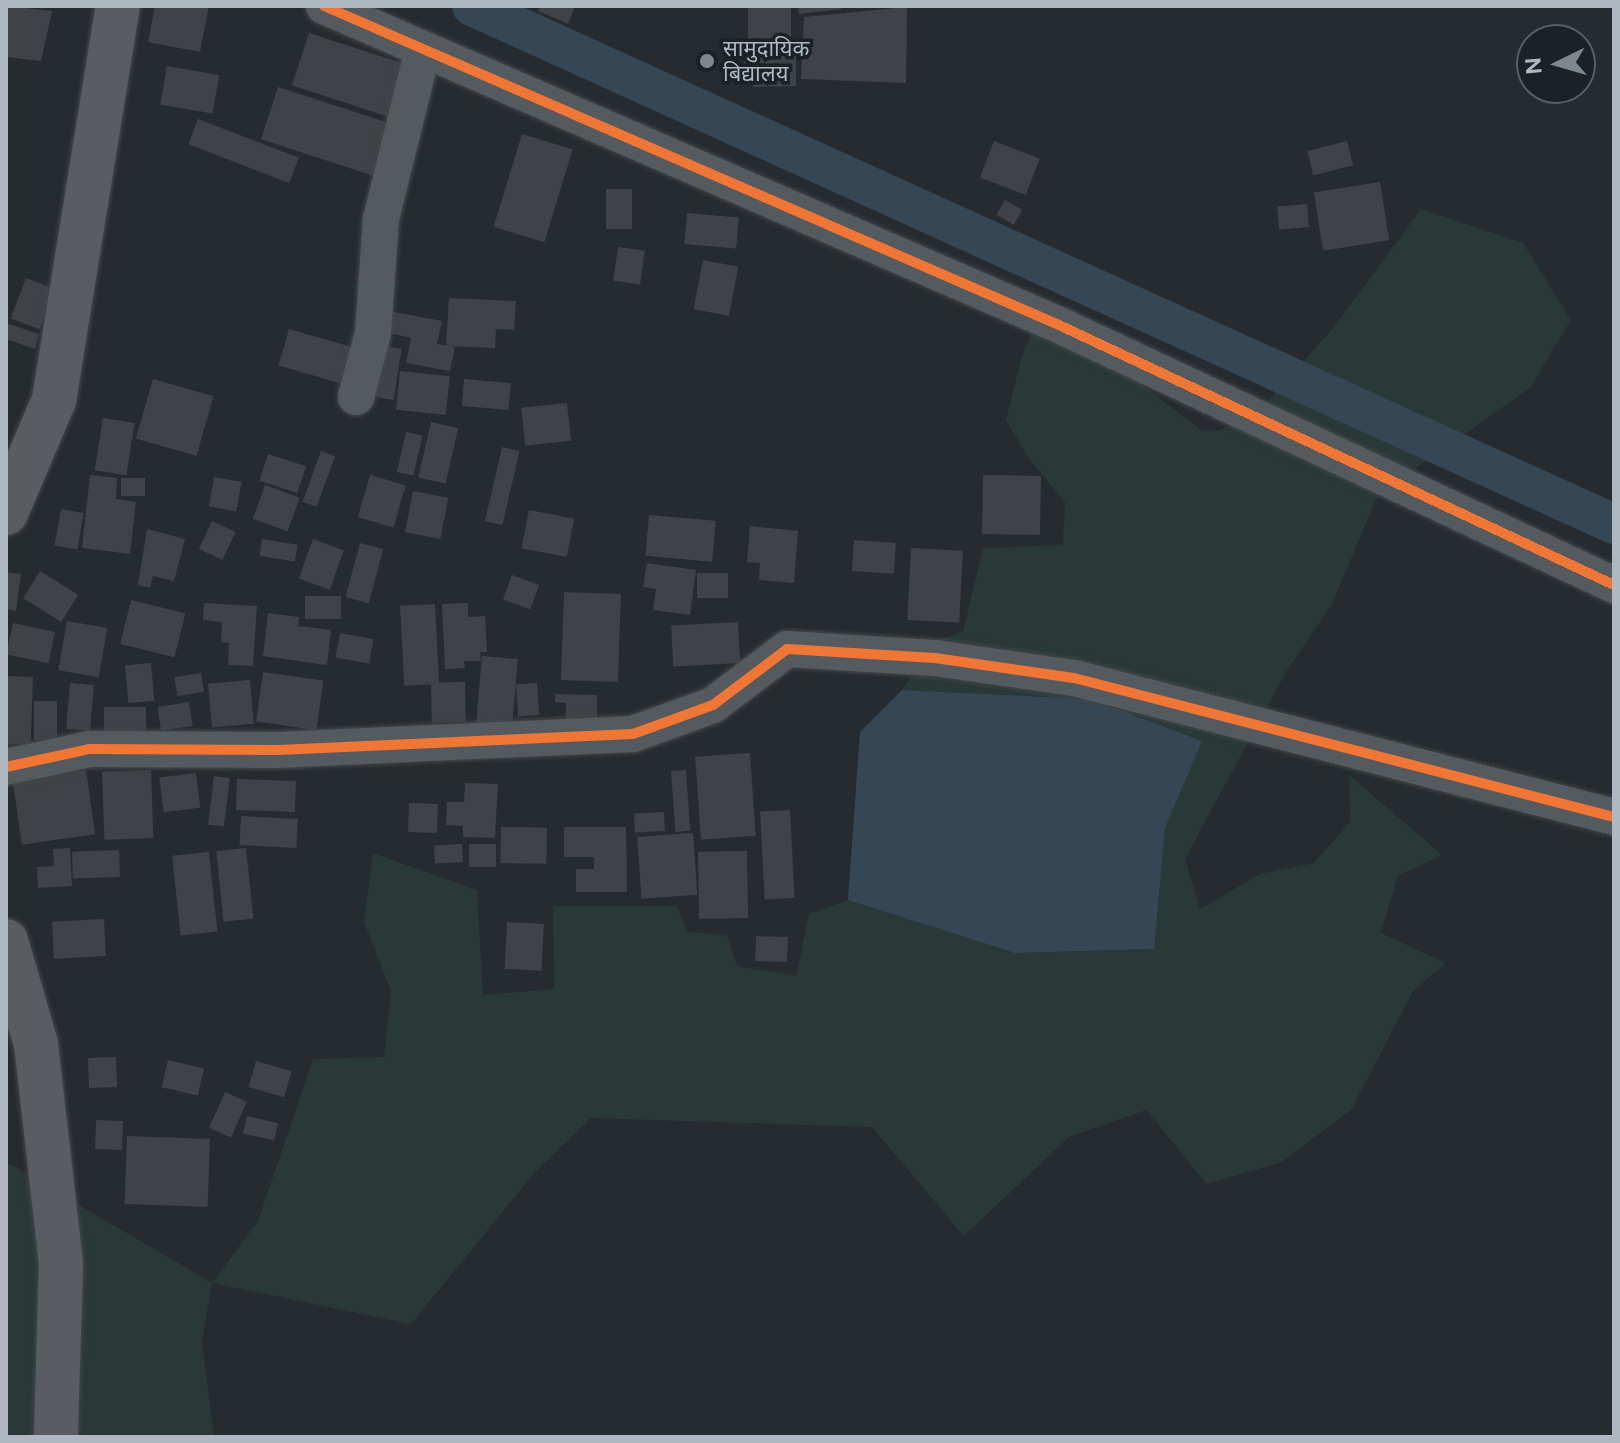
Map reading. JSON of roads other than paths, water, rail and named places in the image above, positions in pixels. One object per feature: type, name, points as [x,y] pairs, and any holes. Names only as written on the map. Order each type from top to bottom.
[{"type":"main road","points":[[6,513],[54,400],[118,6]]},
{"type":"main road","points":[[6,941],[36,1044],[61,1264],[56,1437]]},
{"type":"street","points":[[324,6],[1059,325],[1614,585]]},
{"type":"street","points":[[356,397],[373,333],[381,219],[423,49]]},
{"type":"street","points":[[6,767],[89,749],[278,750],[633,734],[713,705],[787,649],[935,658],[1074,678],[1614,817]]},
{"type":"water","points":[[902,690],[1091,699],[1202,741],[1165,828],[1154,949],[1015,953],[848,900],[860,732]]},
{"type":"waterway","points":[[472,6],[1614,524]]},
{"type":"place","name":"सामुदायिक बिद्यालय","points":[[707,61]]}]
